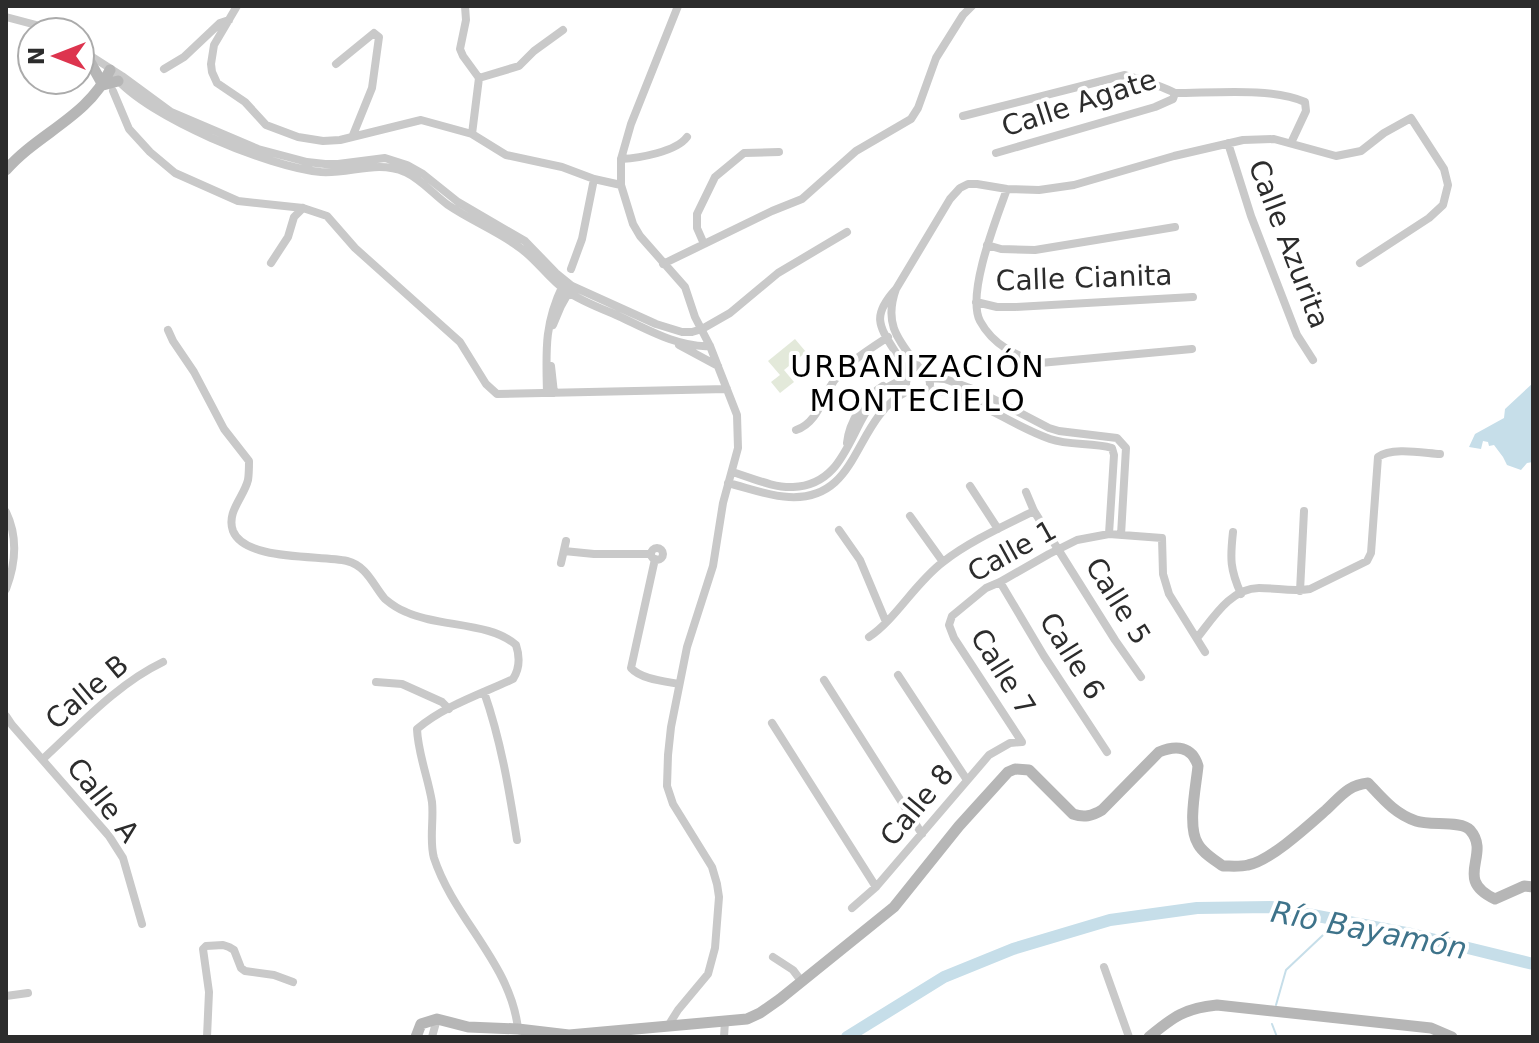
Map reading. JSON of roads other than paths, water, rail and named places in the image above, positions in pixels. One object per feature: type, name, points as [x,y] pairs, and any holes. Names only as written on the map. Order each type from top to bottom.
[{"type":"street","points":[[237,6],[214,45],[211,64],[213,78],[245,102],[266,125],[285,133],[323,141],[340,140],[421,120],[472,134],[506,155],[562,167],[621,185]]},
{"type":"street","points":[[465,6],[466,20],[460,49],[479,78],[472,134]]},
{"type":"street","points":[[668,1026],[708,974],[715,948],[719,897],[712,867],[673,804],[667,786],[668,755],[687,647],[713,566],[723,503],[738,448],[737,415],[685,287],[640,236],[621,185],[621,159],[631,124],[678,6]]},
{"type":"street","points":[[663,264],[802,199],[856,151],[911,119],[936,58],[972,6]]},
{"type":"street","points":[[164,69],[184,57],[220,23],[230,20]]},
{"type":"street","points":[[479,78],[519,66],[563,30]]},
{"type":"street","points":[[336,64],[373,34],[379,37],[372,88],[353,135]]},
{"type":"street","points":[[96,60],[171,112],[258,149],[316,163],[338,164],[385,158],[415,168],[458,202],[525,241],[567,287]]},
{"type":"street","points":[[96,67],[112,86],[181,124],[258,156],[305,170],[336,173],[383,166],[406,173],[456,210],[523,250],[567,287],[695,346],[709,342]]},
{"type":"street","points":[[110,70],[112,86],[129,129],[175,173],[238,201],[303,208],[327,216],[355,248],[460,342],[486,384],[497,394],[727,389]]},
{"type":"street","points":[[963,116],[1125,75],[1175,93],[1275,93],[1295,97],[1305,102],[1306,111],[1291,143]]},
{"type":"street","points":[[6,170],[112,86]]},
{"type":"street","name":"Calle Agate","points":[[996,153],[1155,107],[1173,99],[1175,93]]},
{"type":"street","points":[[1109,534],[1112,448],[1052,440],[975,401],[942,390],[929,389],[917,396],[908,391],[898,355],[882,332],[881,310],[950,199],[960,188],[977,184],[1039,190],[1074,185],[1243,140],[1274,139],[1336,156],[1361,151],[1411,118],[1444,169],[1448,185],[1443,205],[1429,218],[1360,263]]},
{"type":"street","points":[[621,159],[666,150],[682,143],[687,137]]},
{"type":"street","name":"Calle Azurita","points":[[1228,143],[1251,216],[1297,335],[1313,360]]},
{"type":"street","points":[[704,244],[697,228],[697,214],[715,177],[744,153],[779,152]]},
{"type":"street","points":[[571,269],[582,239],[594,179]]},
{"type":"street","points":[[1007,189],[987,245],[976,302],[979,320],[1005,349],[1040,363],[1192,349]]},
{"type":"street","points":[[271,263],[288,237],[294,217],[303,208]]},
{"type":"street","points":[[987,245],[1001,249],[1035,250],[1175,227]]},
{"type":"street","points":[[666,332],[688,333],[702,329],[730,313],[778,273],[847,232]]},
{"type":"street","points":[[551,393],[546,350],[548,325],[567,287]]},
{"type":"street","points":[[896,289],[890,319],[895,332],[926,375],[929,389]]},
{"type":"street","name":"Calle Cianita","points":[[976,302],[1015,307],[1193,297]]},
{"type":"street","points":[[168,330],[224,429],[249,461],[248,481],[231,517],[233,532],[243,544],[273,553],[349,562],[365,572],[386,599],[405,612],[419,618],[500,634],[516,645],[517,671],[513,679],[449,709],[417,729],[432,802],[433,855],[449,891],[505,983],[516,1012],[518,1029]]},
{"type":"street","points":[[666,332],[718,366]]},
{"type":"street","points":[[796,430],[812,420],[838,376],[895,332]]},
{"type":"street","points":[[732,472],[786,487],[816,482],[837,465],[874,400],[916,371],[978,391],[1059,431],[1117,438],[1126,448],[1121,535]]},
{"type":"street","points":[[728,483],[792,497],[815,495],[832,486],[846,471],[879,413],[896,397],[908,391]]},
{"type":"street","points":[[1205,652],[1197,638],[1221,607],[1249,589],[1310,589],[1367,561],[1371,553],[1378,457],[1384,452],[1440,454]]},
{"type":"street","points":[[970,486],[998,529]]},
{"type":"street","name":"Calle 5","points":[[1026,492],[1034,511],[1141,677]]},
{"type":"street","points":[[869,637],[880,630],[914,589],[943,562],[1034,511]]},
{"type":"street","points":[[1300,591],[1304,511]]},
{"type":"street","points":[[6,512],[15,535],[11,577],[6,589]]},
{"type":"street","points":[[910,516],[943,562]]},
{"type":"street","points":[[839,530],[860,560],[886,622]]},
{"type":"street","points":[[1233,532],[1232,573],[1241,594]]},
{"type":"street","name":"Calle 1","points":[[949,625],[952,616],[986,588],[1059,548],[1109,534],[1162,538],[1163,574],[1169,594],[1197,638]]},
{"type":"street","points":[[561,563],[565,546],[594,554],[653,556],[631,668],[640,675],[679,684]]},
{"type":"street","name":"Calle 6","points":[[1000,582],[1107,752]]},
{"type":"street","name":"Calle 7","points":[[949,625],[954,638],[1022,742]]},
{"type":"street","name":"Calle B","points":[[43,759],[130,682],[163,662]]},
{"type":"street","points":[[898,675],[967,780]]},
{"type":"street","points":[[824,680],[922,834]]},
{"type":"street","points":[[376,682],[402,684],[442,702],[449,709]]},
{"type":"street","points":[[484,692],[507,774],[517,840]]},
{"type":"street","name":"Calle A","points":[[6,716],[109,836],[123,858],[142,924]]},
{"type":"street","points":[[772,723],[876,887]]},
{"type":"street","name":"Calle 8","points":[[852,908],[876,887],[989,755],[1010,743],[1022,742]]},
{"type":"street","points":[[416,1037],[421,1024],[437,1019],[468,1027],[569,1035],[747,1019],[802,982],[894,907],[959,826],[1008,772],[1029,770],[1073,814],[1082,817],[1102,810],[1159,752],[1170,748],[1179,747],[1196,758],[1193,831],[1198,845],[1223,866],[1249,865],[1264,860],[1349,789],[1356,784],[1368,783],[1389,807],[1419,822],[1461,825],[1470,829],[1478,847],[1474,871],[1476,884],[1483,893],[1495,899],[1524,886],[1533,887]]},
{"type":"street","points":[[207,1037],[209,992],[203,949],[206,946],[234,950],[245,971],[274,975],[293,982]]},
{"type":"street","points":[[773,957],[793,970],[802,982]]},
{"type":"street","points":[[1104,967],[1129,1037]]},
{"type":"street","points":[[6,996],[28,993]]},
{"type":"street","points":[[1153,1035],[1186,1010],[1217,1005],[1431,1028],[1452,1037]]},
{"type":"street","points":[[432,1037],[437,1019]]},
{"type":"street","points":[[724,1037],[725,1021]]},
{"type":"water","points":[[1533,383],[1533,462],[1527,463],[1521,470],[1507,465],[1494,445],[1489,446],[1488,442],[1483,441],[1481,449],[1469,447],[1475,434],[1504,418],[1505,409]]},
{"type":"waterway","name":"Río Bayamón","points":[[847,1037],[944,977],[1013,949],[1110,920],[1197,908],[1271,907],[1411,934],[1533,964]]},
{"type":"waterway","points":[[1276,1005],[1286,970],[1339,920]]},
{"type":"waterway","points":[[1272,1024],[1277,1037]]},
{"type":"district","name":"URBANIZACIÓN MONTECIELO","points":[[918,383]]}]
